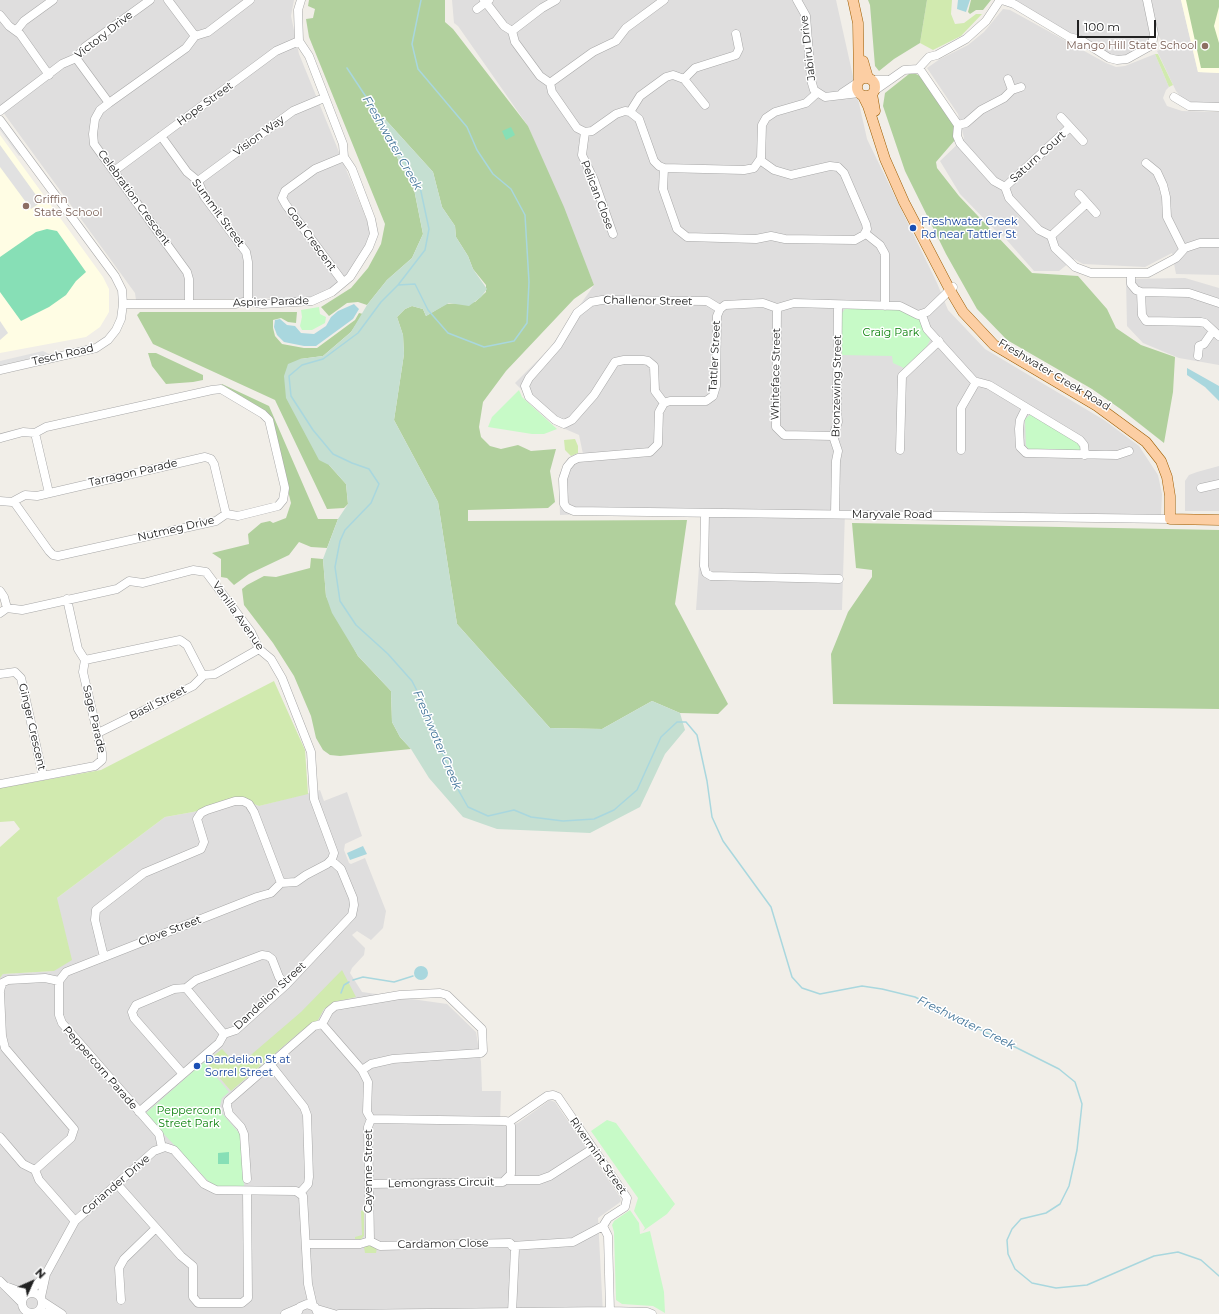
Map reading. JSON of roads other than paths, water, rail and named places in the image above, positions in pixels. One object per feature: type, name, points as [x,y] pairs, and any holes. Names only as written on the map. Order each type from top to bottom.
[{"type":"main road","name":"Freshwater Creek Road","points":[[853,0],[858,23],[866,87]]},
{"type":"main road","name":"Freshwater Creek Road","points":[[857,0],[862,20],[863,58],[868,106],[883,153],[896,183],[952,289],[960,309],[994,345],[1097,406],[1146,442],[1161,461],[1167,477],[1172,519]]},
{"type":"main road","name":"Maryvale Road","points":[[1172,519],[1219,520]]},
{"type":"street","points":[[16,31],[24,21],[52,0]]},
{"type":"street","name":"Victory Drive","points":[[0,111],[65,62],[76,58],[85,47],[150,0]]},
{"type":"street","points":[[168,0],[195,36]]},
{"type":"street","name":"Celebration Crescent","points":[[189,303],[189,279],[185,269],[96,147],[93,137],[96,116],[109,103],[186,48],[195,36],[208,32],[250,0]]},
{"type":"street","points":[[299,41],[298,10],[301,0]]},
{"type":"street","points":[[512,31],[542,8],[556,0]]},
{"type":"street","points":[[550,83],[593,52],[616,41],[626,28],[664,0]]},
{"type":"street","name":"Jabiru Drive","points":[[797,0],[806,16],[811,80],[817,93],[825,97],[842,94],[888,80],[906,69],[920,68]]},
{"type":"street","points":[[1146,0],[1154,34],[1152,44],[1126,59],[1117,60],[1109,58],[1081,40],[1069,37],[1014,4],[1001,0],[986,22],[970,36],[937,55],[927,58],[920,68],[958,125],[957,136],[960,143],[994,181],[1005,187],[1009,198],[1039,230],[1051,236],[1055,248],[1078,268],[1091,273],[1152,272],[1176,258],[1184,249],[1200,243],[1219,243]]},
{"type":"street","points":[[477,9],[487,3],[504,26],[512,31]]},
{"type":"street","points":[[0,16],[8,26],[16,31],[49,75]]},
{"type":"street","points":[[512,31],[513,39],[517,46],[540,76],[550,83],[552,92],[575,126],[585,132],[594,130],[619,113],[630,112],[639,119],[654,161],[656,164],[664,168],[744,170],[754,168],[762,155],[762,126],[766,118],[775,112],[806,103],[817,93]]},
{"type":"street","points":[[684,79],[695,68],[736,55],[739,49],[736,34]]},
{"type":"street","name":"Aspire Parade","points":[[123,304],[235,304],[248,301],[262,304],[307,302],[332,292],[353,274],[371,244],[374,234],[372,224],[352,168],[344,157],[343,144],[324,98],[308,53],[299,41]]},
{"type":"street","name":"Hope Street","points":[[114,171],[276,51],[299,41]]},
{"type":"street","points":[[76,58],[109,103]]},
{"type":"street","points":[[630,112],[640,96],[666,77],[677,76],[684,79],[705,105]]},
{"type":"street","points":[[1008,79],[1012,90]]},
{"type":"street","points":[[958,125],[966,123],[981,110],[1004,98],[1012,90],[1021,88]]},
{"type":"street","points":[[1174,97],[1190,106],[1219,107]]},
{"type":"street","name":"Vision Way","points":[[198,181],[293,111],[324,98]]},
{"type":"street","name":"Saturn Court","points":[[1062,117],[1083,141]]},
{"type":"street","points":[[0,120],[112,271],[121,287],[123,304]]},
{"type":"street","name":"Saturn Court","points":[[1005,187],[1070,127]]},
{"type":"street","name":"Pelican Close","points":[[585,132],[582,155],[594,180],[613,234]]},
{"type":"street","name":"Summit Street","points":[[161,136],[187,172],[198,181],[203,194],[246,252],[248,262],[248,301]]},
{"type":"street","name":"Goal Crescent","points":[[343,282],[282,198],[286,191],[315,169],[344,157]]},
{"type":"street","points":[[664,168],[662,184],[668,203],[677,229],[687,237],[756,239],[771,236],[785,239],[855,240],[861,238],[865,233],[866,224],[844,173],[838,167],[830,166],[791,175],[774,170],[760,160]]},
{"type":"street","points":[[1146,163],[1156,172],[1163,185],[1166,197],[1167,217],[1184,249]]},
{"type":"street","points":[[1078,194],[1096,213]]},
{"type":"street","points":[[1051,236],[1087,203]]},
{"type":"street","points":[[865,233],[880,245],[885,254],[885,306]]},
{"type":"street","points":[[1131,273],[1131,284],[1136,290],[1141,292],[1189,293],[1219,303]]},
{"type":"street","points":[[952,289],[922,315],[924,325],[976,382],[989,385],[1082,442],[1085,455]]},
{"type":"street","points":[[1141,292],[1142,315],[1146,321],[1201,322],[1205,323],[1216,334],[1204,344],[1199,346],[1198,356]]},
{"type":"street","name":"Challenor Street","points":[[664,403],[655,391],[654,366],[648,361],[643,360],[624,360],[615,362],[594,395],[572,420],[564,424],[554,420],[529,397],[525,386],[529,378],[558,345],[577,313],[591,302],[602,300],[707,301],[720,309]]},
{"type":"street","name":"Tattler Street","points":[[664,403],[670,401],[706,401],[713,396],[716,386],[717,316],[720,309],[728,304],[760,303],[777,308],[794,303],[900,306],[913,314],[922,315]]},
{"type":"street","name":"Tesch Road","points":[[0,370],[96,348],[108,340],[116,330],[121,319],[123,304]]},
{"type":"street","name":"Bronzewing Street","points":[[835,514],[836,461],[838,447],[833,436],[838,425],[838,305]]},
{"type":"street","name":"Whiteface Street","points":[[777,308],[776,427],[784,435],[833,436]]},
{"type":"street","points":[[900,450],[902,376],[938,341]]},
{"type":"street","points":[[961,450],[961,408],[976,382]]},
{"type":"street","name":"Nutmeg Drive","points":[[1,438],[23,432],[35,434],[46,427],[212,390],[225,390],[263,414],[269,420],[285,488],[284,498],[280,505],[238,516],[226,514],[216,521],[56,556],[49,551],[14,502]]},
{"type":"street","name":"Maryvale Road","points":[[664,403],[659,412],[658,444],[654,450],[646,453],[578,458],[569,464],[563,484],[563,500],[565,506],[574,511],[1172,519]]},
{"type":"street","points":[[1026,408],[1020,420],[1020,444],[1024,452],[1030,454],[1117,455],[1129,451]]},
{"type":"street","points":[[35,434],[49,492]]},
{"type":"street","name":"Tarragon Parade","points":[[0,501],[14,502],[23,496],[34,496],[207,457],[214,464],[226,514]]},
{"type":"street","points":[[1201,488],[1219,486]]},
{"type":"street","points":[[705,512],[704,566],[706,572],[711,576],[839,579]]},
{"type":"street","name":"Vanilla Avenue","points":[[4,611],[22,610],[117,589],[129,581],[142,582],[193,570],[202,570],[212,578],[251,632],[259,649],[271,659],[280,674],[312,757],[314,799],[333,850],[331,860]]},
{"type":"street","points":[[0,591],[5,599],[4,611]]},
{"type":"street","name":"Sage Parade","points":[[0,784],[99,764],[102,760],[103,756],[83,672],[85,660],[78,651],[67,599]]},
{"type":"street","points":[[85,660],[180,640],[186,645],[203,676]]},
{"type":"street","name":"Basil Street","points":[[98,733],[193,686],[203,676],[215,674],[259,649]]},
{"type":"street","name":"Ginger Crescent","points":[[0,674],[13,671],[20,676],[43,776]]},
{"type":"street","points":[[104,957],[95,920],[96,910],[144,873],[201,849],[204,842],[197,819],[207,810],[234,802],[243,801],[249,804],[254,812],[281,883]]},
{"type":"street","name":"Clove Street","points":[[59,981],[66,972],[257,897],[271,894],[281,883],[298,882],[306,874],[331,860]]},
{"type":"street","name":"Dandelion Street","points":[[139,1112],[219,1043],[224,1034],[236,1030],[286,985],[353,913],[353,900],[342,870],[331,860]]},
{"type":"street","points":[[183,1074],[134,1018],[132,1012],[134,1006],[174,989],[186,988],[196,980],[264,955],[272,959],[279,977],[286,985]]},
{"type":"street","points":[[35,1170],[71,1138],[74,1129],[71,1123],[5,1048],[2,1036],[0,992],[3,982],[10,980],[45,978],[59,981]]},
{"type":"street","name":"Peppercorn Parade","points":[[59,981],[59,1015],[62,1023],[159,1134],[162,1148]]},
{"type":"street","points":[[186,988],[224,1034]]},
{"type":"street","points":[[247,1179],[244,1134],[241,1127],[228,1114],[228,1101],[314,1026],[322,1024],[329,1011],[344,1004],[400,994],[440,993],[447,995],[482,1029],[483,1051],[481,1053],[393,1059],[371,1064],[362,1070]]},
{"type":"street","name":"Cayenne Street","points":[[322,1024],[362,1070],[368,1082],[367,1112],[371,1119],[368,1127],[370,1241]]},
{"type":"street","points":[[270,1064],[304,1107],[307,1115],[309,1177],[308,1184],[300,1193],[303,1196],[305,1205],[308,1284],[306,1295],[299,1310]]},
{"type":"street","name":"Rivermint Street","points":[[509,1122],[547,1096],[553,1095],[558,1097],[627,1198],[625,1207],[608,1218],[603,1226],[573,1242],[512,1246]]},
{"type":"street","points":[[371,1119],[499,1120],[509,1122]]},
{"type":"street","name":"Lemongrass Circuit","points":[[369,1184],[503,1182],[507,1180],[511,1174],[511,1126],[509,1122]]},
{"type":"street","points":[[2,1143],[23,1164],[35,1170],[39,1180],[75,1220]]},
{"type":"street","name":"Coriander Drive","points":[[22,1303],[23,1298],[46,1274],[75,1220],[154,1151],[162,1148],[174,1150],[204,1184],[216,1190],[296,1191],[300,1193]]},
{"type":"street","points":[[507,1180],[539,1180],[550,1176],[592,1148]]},
{"type":"street","points":[[117,1184],[156,1228],[193,1266],[193,1297],[198,1303],[242,1303],[248,1298],[247,1191]]},
{"type":"street","points":[[603,1226],[608,1236],[610,1311]]},
{"type":"street","points":[[121,1300],[120,1268],[124,1259],[156,1228]]},
{"type":"street","name":"Cardamon Close","points":[[306,1244],[360,1244],[370,1241],[380,1246],[510,1243],[512,1246]]},
{"type":"street","points":[[512,1246],[515,1249],[512,1313]]},
{"type":"street","name":"Coriander Drive","points":[[32,1313],[42,1299],[46,1274]]},
{"type":"street","points":[[3,1284],[29,1293],[36,1293],[62,1314]]},
{"type":"street","points":[[3,1284],[9,1292],[32,1313],[52,1314]]},
{"type":"street","points":[[308,1284],[316,1309]]},
{"type":"street","points":[[285,1314],[299,1310],[307,1304],[316,1309],[334,1314]]},
{"type":"street","points":[[339,1314],[610,1311],[647,1312],[652,1314]]},
{"type":"water","points":[[958,0],[970,0],[966,12],[957,9]]},
{"type":"water","points":[[354,304],[359,309],[353,319],[316,346],[304,346],[284,342],[277,335],[274,327],[275,320],[280,319],[287,325],[295,326],[301,333],[314,334],[326,326],[331,317],[338,311]]},
{"type":"water","points":[[1187,368],[1219,386],[1219,401],[1205,387],[1187,375]]},
{"type":"water","points":[[363,846],[367,854],[350,860],[347,853]]},
{"type":"water","points":[[418,966],[424,966],[428,970],[428,976],[424,980],[418,980],[414,976],[414,970]]},
{"type":"waterway","name":"Freshwater Creek","points":[[398,285],[415,284],[428,310],[448,333],[484,347],[514,341],[527,323],[529,282],[525,215],[511,189],[493,174],[477,150],[467,127],[418,69],[412,44],[421,0]]},
{"type":"waterway","name":"Freshwater Creek","points":[[347,68],[378,115],[420,187],[429,229],[425,250],[398,285],[381,302],[358,333],[323,359],[302,365],[289,376],[291,396],[313,430],[333,454],[369,469],[379,484],[371,503],[345,530],[340,541],[335,567],[340,601],[356,625],[388,654],[412,681],[430,716],[452,779],[468,807],[488,816],[514,810],[531,817],[563,821],[594,819],[614,810],[637,790],[661,737],[677,722],[686,722],[697,735],[707,781],[712,817],[723,841],[771,907],[792,977],[802,988],[820,994],[862,986],[915,997],[1059,1069],[1075,1082],[1082,1104],[1077,1150],[1069,1186],[1060,1204],[1046,1213],[1021,1219],[1012,1229],[1007,1240],[1008,1254],[1015,1269],[1032,1283],[1056,1288],[1087,1285],[1154,1256],[1178,1252],[1201,1260],[1219,1276]]},
{"type":"waterway","points":[[353,980],[363,977],[394,982],[413,976]]},
{"type":"waterway","points":[[341,993],[344,985],[349,982]]},
{"type":"place","name":"Mango Hill State School","points":[[1205,46]]},
{"type":"place","name":"Griffin State School","points":[[26,206]]},
{"type":"place","name":"Freshwater Creek Rd near Tattler St","points":[[913,228]]},
{"type":"place","name":"Dandelion St at Sorrel Street","points":[[197,1066]]},
{"type":"park label","name":"Craig Park","points":[[891,333]]},
{"type":"park label","name":"Peppercorn Street Park","points":[[189,1117]]}]
